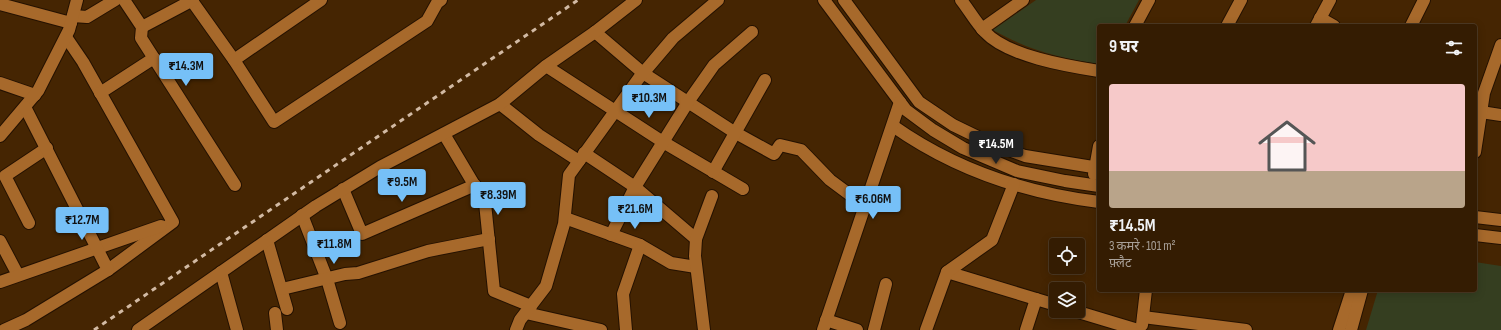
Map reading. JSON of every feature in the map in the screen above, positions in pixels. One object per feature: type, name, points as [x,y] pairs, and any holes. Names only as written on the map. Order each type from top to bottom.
[{"type":"street","points":[[0,136],[35,95],[66,37],[77,0]]},
{"type":"street","points":[[0,4],[72,19],[87,17],[115,0]]},
{"type":"street","points":[[124,0],[142,27],[140,38],[235,186]]},
{"type":"street","points":[[142,27],[193,0],[274,122],[427,21],[437,1]]},
{"type":"street","points":[[234,60],[321,0]]},
{"type":"street","points":[[138,330],[343,189],[380,166],[500,104],[546,66],[595,32],[636,0]]},
{"type":"street","points":[[516,330],[528,309],[546,286],[565,218],[569,175],[643,73],[673,38],[716,0]]},
{"type":"street","points":[[824,0],[906,110],[933,130],[957,144],[1017,172],[1095,185],[1097,168],[1025,156],[990,143],[953,125],[919,102],[844,0]]},
{"type":"street","points":[[961,0],[986,33],[1013,51],[1072,67],[1097,71]]},
{"type":"street","points":[[982,29],[1023,0]]},
{"type":"street","points":[[1136,24],[1149,0]]},
{"type":"street","points":[[1229,24],[1241,0]]},
{"type":"street","points":[[1318,22],[1330,0]]},
{"type":"street","points":[[1412,24],[1424,0]]},
{"type":"street","points":[[595,32],[643,73],[734,132],[774,154],[780,145],[801,150],[830,180],[865,206]]},
{"type":"street","points":[[611,235],[635,187],[688,102],[714,65],[752,32]]},
{"type":"street","points":[[66,37],[100,93],[173,222]]},
{"type":"street","points":[[1477,133],[1480,105],[1501,45]]},
{"type":"street","points":[[100,93],[154,58]]},
{"type":"street","points":[[546,66],[663,142],[743,189]]},
{"type":"street","points":[[713,172],[734,132],[765,80]]},
{"type":"street","points":[[0,83],[35,95]]},
{"type":"street","points":[[858,330],[824,325],[900,102]]},
{"type":"street","points":[[500,104],[539,135],[635,187],[696,239]]},
{"type":"street","points":[[1480,105],[1501,115]]},
{"type":"street","points":[[25,107],[108,270]]},
{"type":"street","points":[[893,126],[917,143],[946,159],[1028,189],[1063,197],[1097,202]]},
{"type":"street","points":[[444,134],[485,203],[494,292],[528,309],[601,330]]},
{"type":"street","points":[[28,223],[5,176],[47,148]]},
{"type":"street","points":[[926,330],[947,272],[992,240],[1014,184]]},
{"type":"street","points":[[343,189],[362,234],[475,185]]},
{"type":"street","points":[[704,330],[695,256],[696,239],[712,196]]},
{"type":"street","points":[[302,216],[327,278],[340,323]]},
{"type":"street","points":[[1477,216],[1501,220]]},
{"type":"street","points":[[565,218],[640,245],[671,263],[696,267]]},
{"type":"street","points":[[0,282],[173,222]]},
{"type":"street","points":[[4,330],[26,320],[108,270],[173,222]]},
{"type":"street","points":[[1477,235],[1501,238]]},
{"type":"street","points":[[282,289],[327,278],[358,273],[428,251],[488,239]]},
{"type":"street","points":[[267,240],[287,309]]},
{"type":"street","points":[[0,241],[18,275]]},
{"type":"street","points":[[626,330],[623,294],[640,245]]},
{"type":"street","points":[[221,272],[236,330]]},
{"type":"street","points":[[947,272],[1049,303]]},
{"type":"street","points":[[874,330],[886,284]]},
{"type":"street","points":[[1141,330],[1146,292]]},
{"type":"street","points":[[1340,330],[1351,292]]},
{"type":"street","points":[[1351,330],[1361,292]]},
{"type":"street","points":[[1026,330],[1036,300]]},
{"type":"street","points":[[275,312],[277,330]]},
{"type":"street","points":[[1085,314],[1138,330]]},
{"type":"street","points":[[1143,317],[1246,330]]},
{"type":"green space","points":[[1036,0],[1139,0],[1126,24],[1097,24],[1097,64],[1057,56],[1031,48],[993,30]]},
{"type":"green space","points":[[1477,262],[1501,266],[1501,330],[1366,330],[1377,292],[1477,292]]},
{"type":"railway","points":[[94,330],[578,0]]}]
